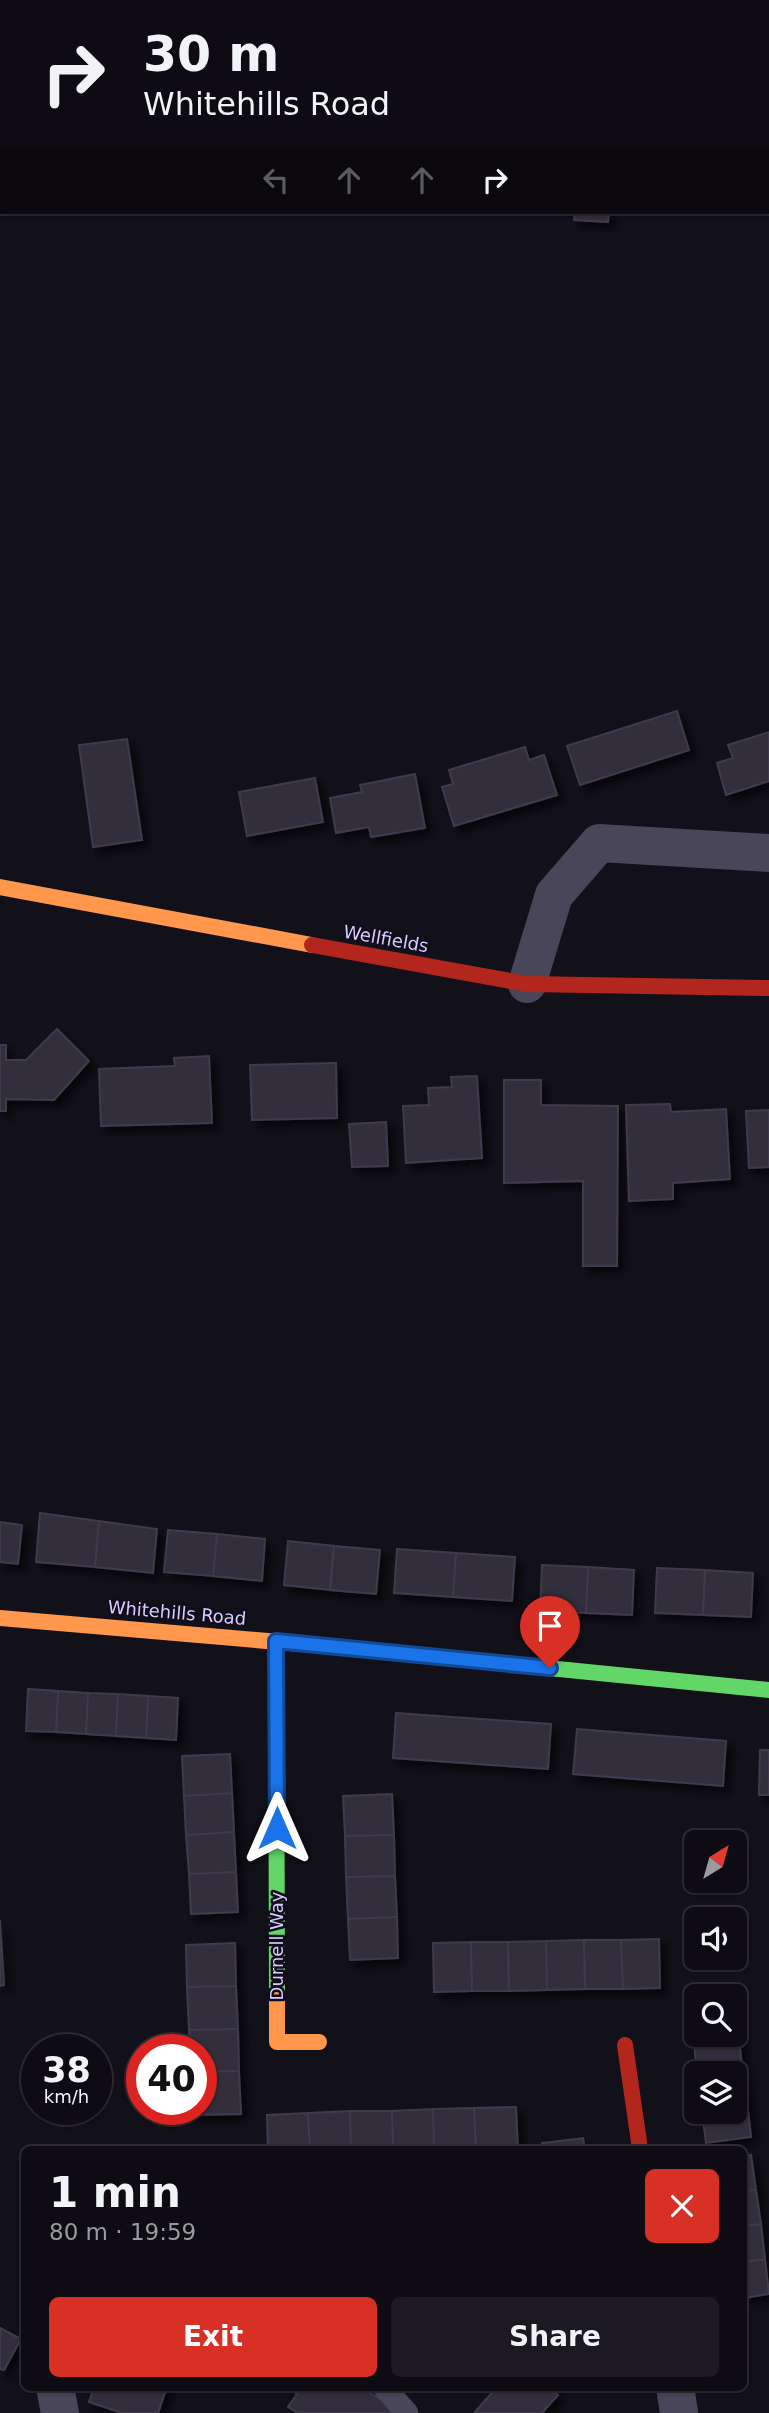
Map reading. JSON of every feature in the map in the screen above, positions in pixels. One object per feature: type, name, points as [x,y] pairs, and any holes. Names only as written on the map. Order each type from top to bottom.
[{"type":"street","points":[[527,984],[555,895],[599,843],[769,853]]},
{"type":"street","name":"Wellfields","points":[[0,887],[527,984],[769,988]]},
{"type":"street","name":"Whitehills Road","points":[[0,1618],[276,1641],[769,1690]]},
{"type":"street","name":"Durnell Way","points":[[276,1641],[277,2042],[319,2042]]},
{"type":"street","points":[[625,2045],[640,2146]]},
{"type":"street","points":[[56,2391],[60,2413]]},
{"type":"street","points":[[676,2391],[679,2413]]},
{"type":"lane","points":[[388,2391],[407,2413]]},
{"type":"building","points":[[575,214],[609,214],[608,222],[574,220]]},
{"type":"building","points":[[677,711],[689,750],[580,785],[567,746]]},
{"type":"building","points":[[769,732],[769,781],[726,795],[717,763],[733,758],[728,745]]},
{"type":"building","points":[[127,739],[142,840],[93,847],[79,745]]},
{"type":"building","points":[[525,747],[529,760],[544,755],[557,795],[454,826],[442,787],[453,784],[449,770]]},
{"type":"building","points":[[415,774],[425,828],[371,837],[369,827],[336,833],[330,798],[362,792],[360,785]]},
{"type":"building","points":[[315,778],[323,822],[247,836],[239,792]]},
{"type":"building","points":[[57,1029],[89,1061],[54,1100],[6,1099],[6,1111],[0,1111],[0,1045],[6,1045],[6,1060],[26,1060]]},
{"type":"building","points":[[209,1056],[212,1123],[101,1126],[99,1069],[175,1066],[174,1058]]},
{"type":"building","points":[[336,1063],[337,1118],[252,1120],[250,1065]]},
{"type":"building","points":[[477,1076],[482,1158],[406,1163],[403,1106],[429,1105],[428,1088],[452,1087],[451,1077]]},
{"type":"building","points":[[504,1080],[541,1080],[541,1105],[618,1106],[617,1266],[583,1266],[583,1181],[504,1183]]},
{"type":"building","points":[[670,1104],[671,1112],[726,1109],[730,1179],[673,1183],[673,1199],[629,1201],[626,1105]]},
{"type":"building","points":[[769,1110],[769,1167],[749,1168],[746,1111]]},
{"type":"building","points":[[386,1122],[388,1166],[352,1167],[349,1124]]},
{"type":"building","points":[[40,1513],[99,1521],[95,1567],[36,1562]]},
{"type":"building","points":[[99,1521],[157,1529],[153,1573],[95,1567]]},
{"type":"building","points":[[0,1522],[22,1525],[18,1564],[0,1562]]},
{"type":"building","points":[[168,1530],[217,1534],[213,1576],[164,1572]]},
{"type":"building","points":[[217,1534],[265,1539],[262,1581],[213,1576]]},
{"type":"building","points":[[288,1541],[334,1546],[330,1590],[284,1585]]},
{"type":"building","points":[[334,1546],[380,1550],[376,1594],[330,1590]]},
{"type":"building","points":[[397,1549],[456,1553],[453,1597],[394,1593]]},
{"type":"building","points":[[456,1553],[515,1557],[512,1601],[453,1597]]},
{"type":"building","points":[[542,1565],[588,1567],[586,1613],[540,1611]]},
{"type":"building","points":[[588,1567],[634,1570],[632,1615],[586,1613]]},
{"type":"building","points":[[657,1568],[705,1570],[703,1615],[655,1613]]},
{"type":"building","points":[[705,1570],[753,1573],[751,1617],[703,1615]]},
{"type":"building","points":[[28,1689],[58,1691],[56,1732],[26,1731]]},
{"type":"building","points":[[58,1691],[88,1693],[86,1734],[56,1732]]},
{"type":"building","points":[[88,1693],[118,1694],[116,1736],[86,1734]]},
{"type":"building","points":[[118,1694],[148,1696],[146,1738],[116,1736]]},
{"type":"building","points":[[148,1696],[178,1698],[176,1740],[146,1738]]},
{"type":"building","points":[[396,1713],[551,1724],[548,1769],[393,1758]]},
{"type":"building","points":[[577,1729],[726,1741],[723,1786],[573,1774]]},
{"type":"building","points":[[760,1750],[769,1750],[769,1795],[759,1795]]},
{"type":"building","points":[[230,1754],[232,1793],[184,1796],[182,1756]]},
{"type":"building","points":[[232,1793],[234,1832],[186,1835],[184,1796]]},
{"type":"building","points":[[392,1794],[394,1835],[345,1836],[343,1796]]},
{"type":"building","points":[[234,1832],[236,1872],[189,1874],[186,1835]]},
{"type":"building","points":[[394,1835],[395,1876],[346,1877],[345,1836]]},
{"type":"building","points":[[236,1872],[238,1912],[191,1914],[189,1874]]},
{"type":"building","points":[[395,1876],[397,1917],[348,1919],[346,1877]]},
{"type":"building","points":[[397,1917],[398,1958],[350,1960],[348,1919]]},
{"type":"building","points":[[0,1920],[4,1985],[0,1986]]},
{"type":"building","points":[[659,1939],[660,1988],[623,1989],[621,1940]]},
{"type":"building","points":[[584,1940],[585,1989],[547,1990],[546,1941]]},
{"type":"building","points":[[584,1940],[621,1940],[623,1989],[585,1989]]},
{"type":"building","points":[[546,1941],[547,1990],[509,1991],[508,1942]]},
{"type":"building","points":[[471,1942],[472,1991],[434,1992],[433,1943]]},
{"type":"building","points":[[471,1942],[508,1942],[509,1991],[472,1991]]},
{"type":"building","points":[[235,1943],[236,1986],[187,1987],[186,1945]]},
{"type":"building","points":[[236,1986],[238,2029],[189,2030],[187,1987]]},
{"type":"building","points":[[238,2029],[239,2071],[217,2072],[217,2034],[189,2034],[189,2030]]},
{"type":"building","points":[[694,2047],[740,2047],[741,2061],[696,2061]]},
{"type":"building","points":[[239,2071],[241,2114],[217,2114],[217,2072]]},
{"type":"building","points":[[747,2101],[751,2137],[706,2143],[704,2124],[747,2124]]},
{"type":"building","points":[[516,2107],[518,2146],[476,2146],[474,2108]]},
{"type":"building","points":[[474,2108],[476,2146],[434,2146],[433,2109]]},
{"type":"building","points":[[433,2109],[434,2146],[393,2146],[392,2111]]},
{"type":"building","points":[[350,2111],[351,2146],[310,2146],[308,2113]]},
{"type":"building","points":[[350,2111],[392,2111],[393,2146],[351,2146]]},
{"type":"building","points":[[308,2113],[310,2146],[268,2146],[267,2115]]},
{"type":"building","points":[[583,2138],[584,2146],[542,2146],[542,2143]]},
{"type":"building","points":[[751,2155],[756,2190],[747,2191],[747,2156]]},
{"type":"building","points":[[756,2190],[761,2224],[747,2226],[747,2191]]},
{"type":"building","points":[[761,2224],[765,2259],[747,2262],[747,2226]]},
{"type":"building","points":[[765,2259],[769,2294],[747,2298],[747,2262]]},
{"type":"building","points":[[0,2328],[21,2339],[4,2370],[0,2369]]},
{"type":"building","points":[[93,2391],[166,2391],[158,2413],[122,2413],[89,2402]]},
{"type":"building","points":[[292,2391],[367,2391],[395,2409],[392,2413],[298,2413],[288,2407],[297,2394]]},
{"type":"building","points":[[493,2391],[554,2391],[558,2395],[542,2413],[474,2413]]},
{"type":"traffic: fast","points":[[276,1641],[277,1992]]},
{"type":"traffic: fast","points":[[337,1647],[769,1690]]},
{"type":"traffic: slow","points":[[0,887],[312,945]]},
{"type":"traffic: slow","points":[[0,1618],[337,1647]]},
{"type":"traffic: slow","points":[[277,1992],[277,2042],[319,2042]]},
{"type":"traffic: jam","points":[[312,945],[527,984],[769,988]]},
{"type":"traffic: jam","points":[[625,2045],[640,2146]]},
{"type":"route","points":[[277,1828],[276,1641],[550,1668]]}]
